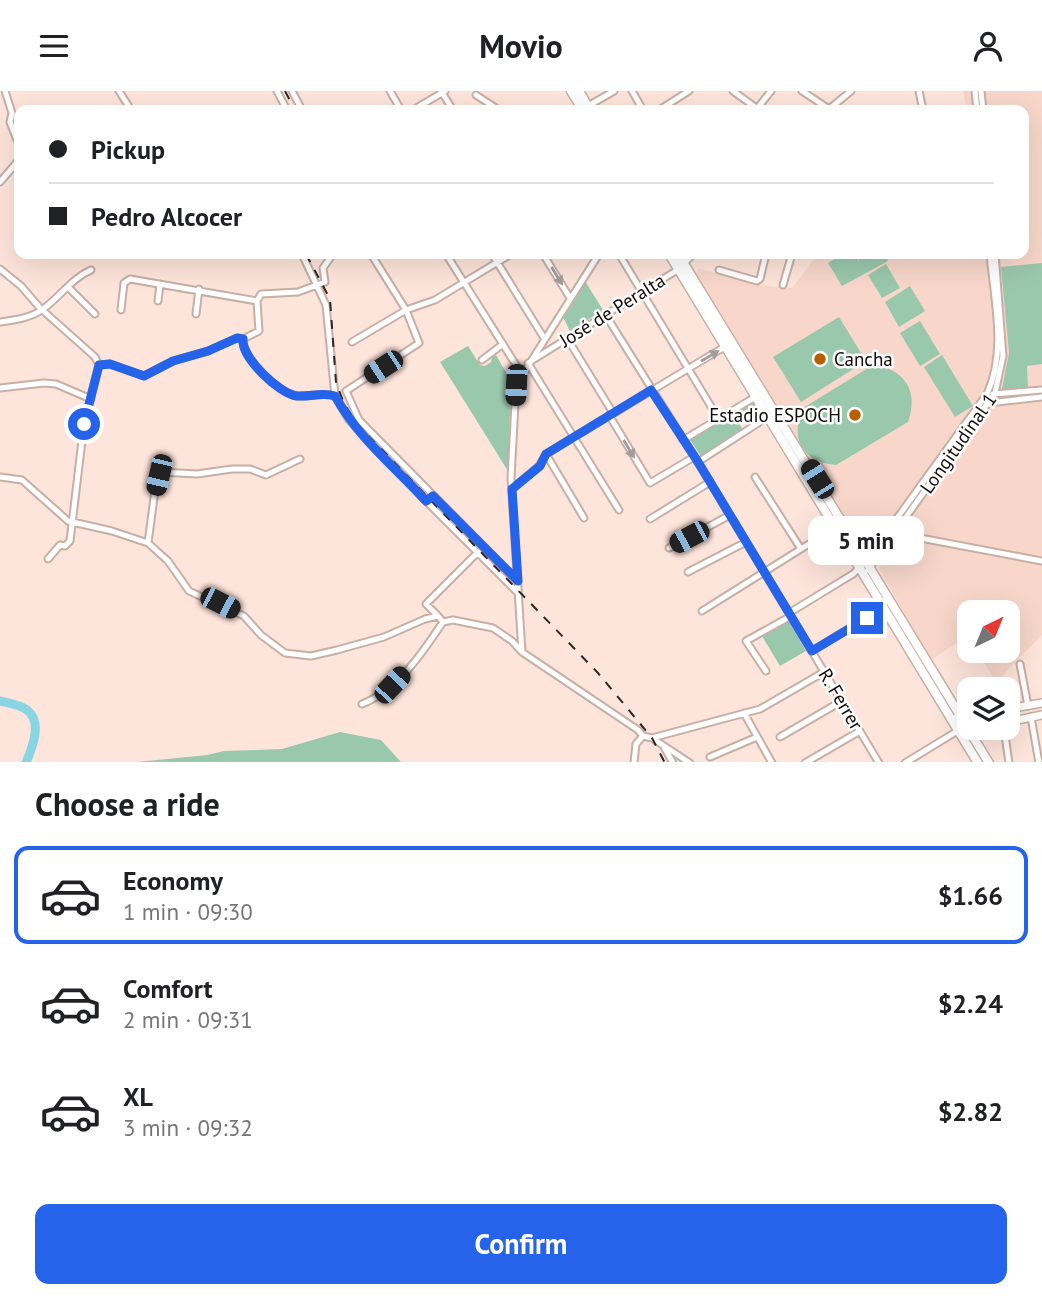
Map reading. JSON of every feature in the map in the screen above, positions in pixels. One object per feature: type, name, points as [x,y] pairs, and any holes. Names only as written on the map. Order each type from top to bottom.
[{"type":"main road","points":[[571,91],[583,105]]},
{"type":"main road","points":[[674,259],[682,267],[957,712]]},
{"type":"main road","points":[[680,259],[727,346],[836,527],[866,567],[886,607],[957,712]]},
{"type":"main road","points":[[1020,707],[1042,703]]},
{"type":"main road","points":[[1020,719],[1042,715]]},
{"type":"main road","points":[[968,740],[975,761]]},
{"type":"main road","points":[[973,740],[989,762]]},
{"type":"street","points":[[5,91],[12,113],[10,122],[14,132]]},
{"type":"street","points":[[593,105],[614,91]]},
{"type":"street","points":[[667,105],[690,91]]},
{"type":"street","points":[[733,91],[751,105]]},
{"type":"street","points":[[803,91],[821,105]]},
{"type":"street","points":[[834,105],[850,91]]},
{"type":"street","points":[[421,105],[443,92]]},
{"type":"street","points":[[476,95],[491,105]]},
{"type":"street","points":[[0,182],[14,166]]},
{"type":"street","points":[[305,259],[326,305],[335,396],[349,420],[519,593]]},
{"type":"street","points":[[99,365],[110,364],[144,376],[173,361],[208,351],[237,338],[243,339],[259,331],[257,301],[261,294],[298,292],[325,282],[323,268],[329,259]]},
{"type":"street","points":[[374,259],[406,310],[419,343],[346,391],[359,420],[518,581]]},
{"type":"street","points":[[449,259],[521,373]]},
{"type":"street","points":[[496,259],[544,338]]},
{"type":"street","points":[[352,342],[406,310],[435,300],[503,259]]},
{"type":"street","points":[[546,259],[570,298]]},
{"type":"street","points":[[522,652],[512,489],[516,385],[521,373],[596,259]]},
{"type":"street","points":[[621,259],[718,418]]},
{"type":"street","name":"José de Peralta","points":[[528,363],[682,267],[689,259]]},
{"type":"street","points":[[719,270],[757,281],[760,279],[765,259]]},
{"type":"street","points":[[783,285],[791,259]]},
{"type":"street","name":"Longitudinal 1","points":[[891,532],[988,403],[999,353],[993,259]]},
{"type":"street","points":[[0,269],[95,357],[99,365],[84,424],[73,521],[67,544],[61,545],[48,559]]},
{"type":"street","points":[[0,323],[42,310],[91,269]]},
{"type":"street","points":[[121,310],[124,281],[130,279],[257,301]]},
{"type":"street","points":[[158,301],[160,284]]},
{"type":"street","points":[[68,287],[95,314]]},
{"type":"street","points":[[196,314],[199,289]]},
{"type":"street","name":"R. Ferrer","points":[[605,314],[879,762]]},
{"type":"street","points":[[567,338],[650,484],[769,416]]},
{"type":"street","points":[[243,339],[244,350],[257,366],[273,384],[288,394],[309,396],[322,393],[335,396]]},
{"type":"street","points":[[482,360],[503,344]]},
{"type":"street","points":[[512,489],[540,466],[546,454],[573,436],[727,346]]},
{"type":"street","points":[[528,363],[619,510]]},
{"type":"street","points":[[0,388],[55,384],[91,398]]},
{"type":"street","points":[[991,394],[1042,390]]},
{"type":"street","name":"Longitudinal 1","points":[[766,671],[746,641],[866,567],[981,403],[991,394]]},
{"type":"street","points":[[683,440],[757,396]]},
{"type":"street","points":[[981,403],[1042,397]]},
{"type":"street","points":[[546,454],[584,518]]},
{"type":"street","points":[[148,543],[155,490],[161,472],[197,474],[250,469],[266,475],[300,459]]},
{"type":"street","points":[[0,477],[22,480],[61,516],[148,543],[168,561],[190,591],[244,616],[261,635],[285,653],[311,656],[337,650],[384,637],[438,616]]},
{"type":"street","points":[[755,477],[801,549]]},
{"type":"street","points":[[650,519],[710,482]]},
{"type":"street","points":[[426,501],[433,496]]},
{"type":"street","points":[[669,548],[730,515]]},
{"type":"street","points":[[702,611],[836,527]]},
{"type":"street","points":[[891,532],[1042,561]]},
{"type":"street","points":[[688,572],[746,542]]},
{"type":"street","points":[[443,622],[426,604],[483,547]]},
{"type":"street","points":[[812,651],[886,607]]},
{"type":"street","points":[[362,703],[373,699],[392,685],[423,651],[443,622],[453,620],[493,628],[522,652],[643,736],[652,738],[686,762]]},
{"type":"street","points":[[1020,664],[1028,706]]},
{"type":"street","points":[[652,738],[760,709],[824,672]]},
{"type":"street","points":[[780,737],[842,701]]},
{"type":"street","points":[[744,713],[772,762]]},
{"type":"street","points":[[1031,717],[1039,762]]},
{"type":"street","points":[[805,762],[860,731]]},
{"type":"street","points":[[908,762],[957,734]]},
{"type":"street","points":[[634,762],[636,744],[643,736]]},
{"type":"street","points":[[710,757],[757,737]]},
{"type":"street","points":[[1006,740],[1009,762]]},
{"type":"street","points":[[663,745],[673,762]]},
{"type":"shaded area","points":[[963,91],[1042,91],[1042,635],[1020,657],[1020,600],[957,600],[957,643],[931,660],[879,569],[880,558],[872,550],[869,553],[865,551],[697,274],[698,268],[757,285],[792,288],[814,259],[1029,259],[1029,105],[966,105]]},
{"type":"shaded area","points":[[984,663],[1015,663],[1001,677],[993,677]]},
{"type":"green space","points":[[835,259],[857,259],[860,263],[858,259],[888,261],[842,286],[828,263]]},
{"type":"green space","points":[[1042,263],[1042,364],[1027,366],[1028,388],[1002,389],[1009,353],[1001,267]]},
{"type":"green space","points":[[886,264],[900,288],[882,298],[868,275]]},
{"type":"green space","points":[[585,281],[603,310],[570,331],[562,315]]},
{"type":"green space","points":[[910,286],[925,311],[899,327],[885,302]]},
{"type":"green space","name":"Cancha","points":[[839,317],[866,361],[801,402],[773,357]]},
{"type":"green space","points":[[920,321],[940,354],[920,366],[900,333]]},
{"type":"green space","points":[[468,346],[480,365],[485,366],[496,355],[511,381],[508,471],[440,362]]},
{"type":"green space","points":[[942,355],[973,406],[955,417],[924,367]]},
{"type":"green space","name":"Estadio ESPOCH","points":[[873,365],[894,371],[907,383],[912,401],[908,422],[836,465],[807,454],[799,439],[798,430],[803,408]]},
{"type":"green space","points":[[750,397],[756,408],[737,420],[744,432],[702,458],[687,435]]},
{"type":"green space","points":[[789,621],[806,651],[780,666],[762,636]]},
{"type":"green space","points":[[340,732],[381,740],[401,762],[137,762],[224,751],[282,749]]},
{"type":"waterway","points":[[0,701],[24,708],[32,715],[35,735],[26,762]]},
{"type":"railway","points":[[285,91],[292,105]]},
{"type":"railway","points":[[309,259],[330,299],[336,383],[356,423],[598,673],[652,738],[664,762]]},
{"type":"place","name":"Cancha","points":[[820,359]]},
{"type":"place","name":"Estadio ESPOCH","points":[[855,415]]},
{"type":"route","points":[[84,424],[99,365],[110,364],[144,376],[173,361],[208,351],[237,338],[243,339],[244,350],[257,366],[273,384],[288,394],[309,396],[322,393],[335,396],[349,420],[426,501],[433,496],[518,581],[512,489],[540,466],[546,454],[651,390],[698,462],[812,651],[867,618]]}]
